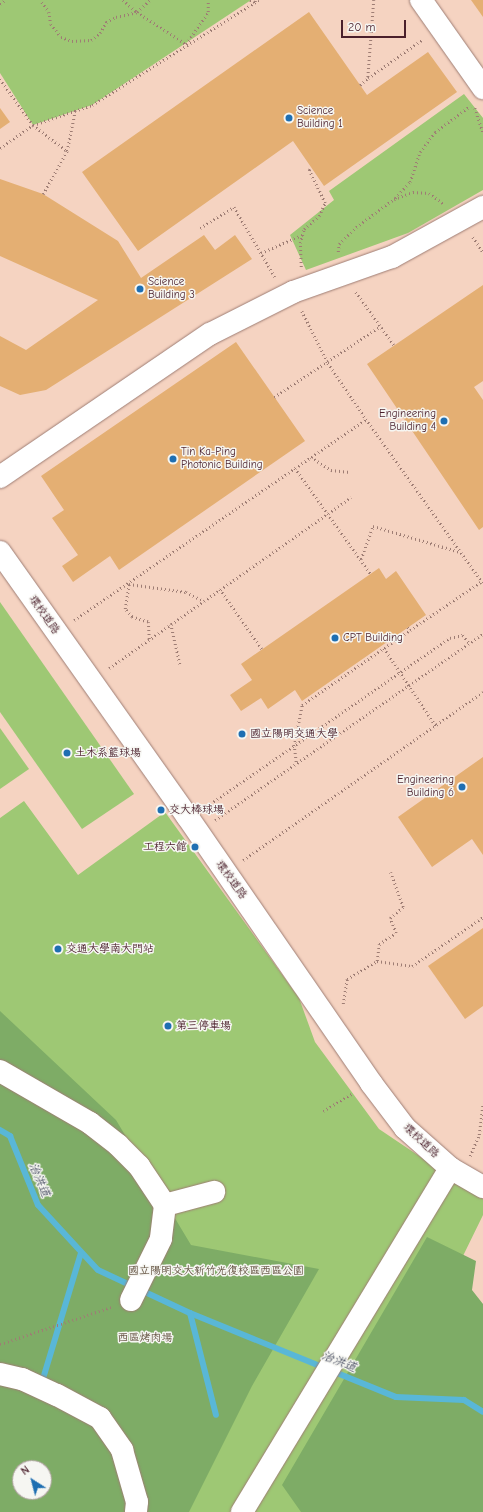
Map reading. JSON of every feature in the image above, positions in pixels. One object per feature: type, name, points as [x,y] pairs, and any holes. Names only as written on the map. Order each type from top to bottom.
[{"type":"lane","points":[[421,0],[483,88]]},
{"type":"lane","points":[[0,477],[210,334],[291,284],[392,257],[483,207]]},
{"type":"lane","name":"環校道路","points":[[0,552],[226,872],[332,1029],[405,1128],[454,1170],[483,1187]]},
{"type":"lane","points":[[0,1071],[90,1123],[118,1145],[139,1166],[165,1205],[161,1239],[131,1300]]},
{"type":"lane","points":[[242,1512],[360,1318],[454,1170]]},
{"type":"lane","points":[[165,1205],[214,1192]]},
{"type":"lane","points":[[0,1374],[22,1379],[78,1405],[100,1418],[122,1450],[137,1502],[136,1512]]},
{"type":"path","points":[[0,4],[5,0]]},
{"type":"path","points":[[123,0],[128,2],[137,12],[186,44]]},
{"type":"path","points":[[42,1],[49,12],[51,24],[61,37],[72,41],[91,40],[100,33],[106,22],[116,16],[137,12],[150,0]]},
{"type":"path","points":[[186,44],[208,12],[208,0]]},
{"type":"path","points":[[250,0],[255,1]]},
{"type":"path","points":[[0,148],[32,125],[92,105],[186,44],[255,1],[259,0]]},
{"type":"path","points":[[368,78],[374,0]]},
{"type":"path","points":[[360,85],[440,27]]},
{"type":"path","points":[[0,79],[32,125],[67,151]]},
{"type":"path","points":[[337,257],[339,244],[356,227],[394,199],[410,182],[420,152],[435,132],[474,103],[483,132]]},
{"type":"path","points":[[43,194],[67,151],[75,110]]},
{"type":"path","points":[[291,284],[304,228],[319,216],[325,203],[309,170],[312,168]]},
{"type":"path","points":[[394,199],[413,192],[429,193],[442,201],[448,210]]},
{"type":"path","points":[[200,228],[234,207],[261,253],[291,284],[328,363],[482,582],[409,629],[302,705],[294,746],[296,763]]},
{"type":"path","points":[[261,253],[302,235]]},
{"type":"path","points":[[369,310],[394,345]]},
{"type":"path","points":[[274,397],[328,363],[381,326]]},
{"type":"path","points":[[56,632],[129,584],[366,419]]},
{"type":"path","points":[[311,457],[331,470],[350,472]]},
{"type":"path","points":[[295,468],[371,574]]},
{"type":"path","points":[[91,681],[351,498]]},
{"type":"path","points":[[360,559],[373,526],[460,552]]},
{"type":"path","points":[[129,584],[186,592],[204,601]]},
{"type":"path","points":[[129,584],[125,609],[132,617],[148,622],[149,640]]},
{"type":"path","points":[[220,590],[262,649]]},
{"type":"path","points":[[170,624],[180,664]]},
{"type":"path","points":[[193,826],[294,746],[400,672],[458,634],[463,635],[469,643]]},
{"type":"path","points":[[193,826],[296,763],[408,684],[483,634]]},
{"type":"path","points":[[384,648],[436,726]]},
{"type":"path","points":[[226,872],[483,692]]},
{"type":"path","points":[[377,961],[379,944],[396,932],[390,918],[403,907],[390,872]]},
{"type":"path","points":[[332,1029],[340,1018],[348,979],[377,961],[412,966],[483,917]]},
{"type":"path","points":[[323,1111],[371,1083]]},
{"type":"path","points":[[454,1170],[474,1150],[479,1135],[483,1104]]},
{"type":"path","points":[[0,1344],[131,1300]]},
{"type":"shaded area","name":"國立陽明交通大學","points":[[0,0],[483,0],[483,1512],[0,1512]]},
{"type":"green space","points":[[0,0],[251,0],[92,105],[33,125],[0,73]]},
{"type":"green space","points":[[464,94],[483,118],[483,190],[408,233],[306,270],[290,235],[334,200],[329,191]]},
{"type":"green space","name":"土木系籃球場","points":[[0,602],[134,794],[82,829],[0,712]]},
{"type":"green space","points":[[0,728],[29,769],[0,789]]},
{"type":"green space","name":"國立陽明交大新竹光復校區西區公園","points":[[24,801],[78,875],[165,812],[299,998],[315,1042],[379,1129],[483,1199],[483,1215],[338,1512],[0,1512],[0,818]]},
{"type":"green space","name":"西區烤肉場","points":[[0,1011],[116,1120],[191,1245],[319,1269],[252,1386],[189,1512],[0,1512]]},
{"type":"green space","points":[[427,1237],[476,1261],[472,1290],[483,1304],[483,1512],[301,1512],[282,1485]]},
{"type":"building","points":[[471,0],[483,0],[483,17]]},
{"type":"building","name":"Science Building 1","points":[[309,12],[367,95],[428,52],[457,92],[324,186],[293,141],[138,251],[82,172]]},
{"type":"building","points":[[0,108],[10,122],[0,129]]},
{"type":"building","name":"Science Building 3","points":[[0,179],[43,194],[118,241],[141,278],[204,235],[215,250],[235,235],[252,259],[46,390],[20,395],[0,386],[0,336],[26,350],[98,300],[0,256]]},
{"type":"building","name":"Engineering Building 4","points":[[483,285],[483,381],[474,387],[483,400],[483,527],[479,530],[367,364]]},
{"type":"building","name":"Tin Ka-Ping Photonic Building","points":[[236,342],[305,441],[119,570],[110,556],[73,582],[62,566],[78,555],[52,518],[64,510],[41,476]]},
{"type":"building","name":"CPT Building","points":[[379,568],[386,579],[396,571],[426,615],[302,701],[295,690],[268,709],[261,698],[241,711],[230,695],[252,680],[241,664]]},
{"type":"building","name":"Engineering Building 6","points":[[483,757],[483,855],[472,839],[432,867],[398,817]]},
{"type":"building","points":[[483,928],[483,1006],[465,1019],[428,966]]},
{"type":"waterway","name":"治洪道","points":[[0,1130],[10,1136],[38,1205],[98,1270],[190,1313],[396,1397],[464,1400],[483,1412]]},
{"type":"waterway","name":"治洪道","points":[[42,1382],[81,1253]]},
{"type":"waterway","name":"治洪道","points":[[190,1313],[216,1415]]},
{"type":"place","name":"Science Building 1","points":[[289,118]]},
{"type":"place","name":"Science Building 3","points":[[140,289]]},
{"type":"place","name":"Engineering Building 4","points":[[444,421]]},
{"type":"place","name":"Tin Ka-Ping Photonic Building","points":[[173,459]]},
{"type":"place","name":"CPT Building","points":[[335,638]]},
{"type":"place","name":"國立陽明交通大學","points":[[242,734]]},
{"type":"place","name":"土木系籃球場","points":[[67,753]]},
{"type":"place","name":"Engineering Building 6","points":[[462,787]]},
{"type":"place","name":"交大棒球場","points":[[161,810]]},
{"type":"place","name":"工程六館","points":[[195,847]]},
{"type":"place","name":"交通大學南大門站","points":[[58,949]]},
{"type":"place","name":"第三停車場","points":[[168,1026]]}]
